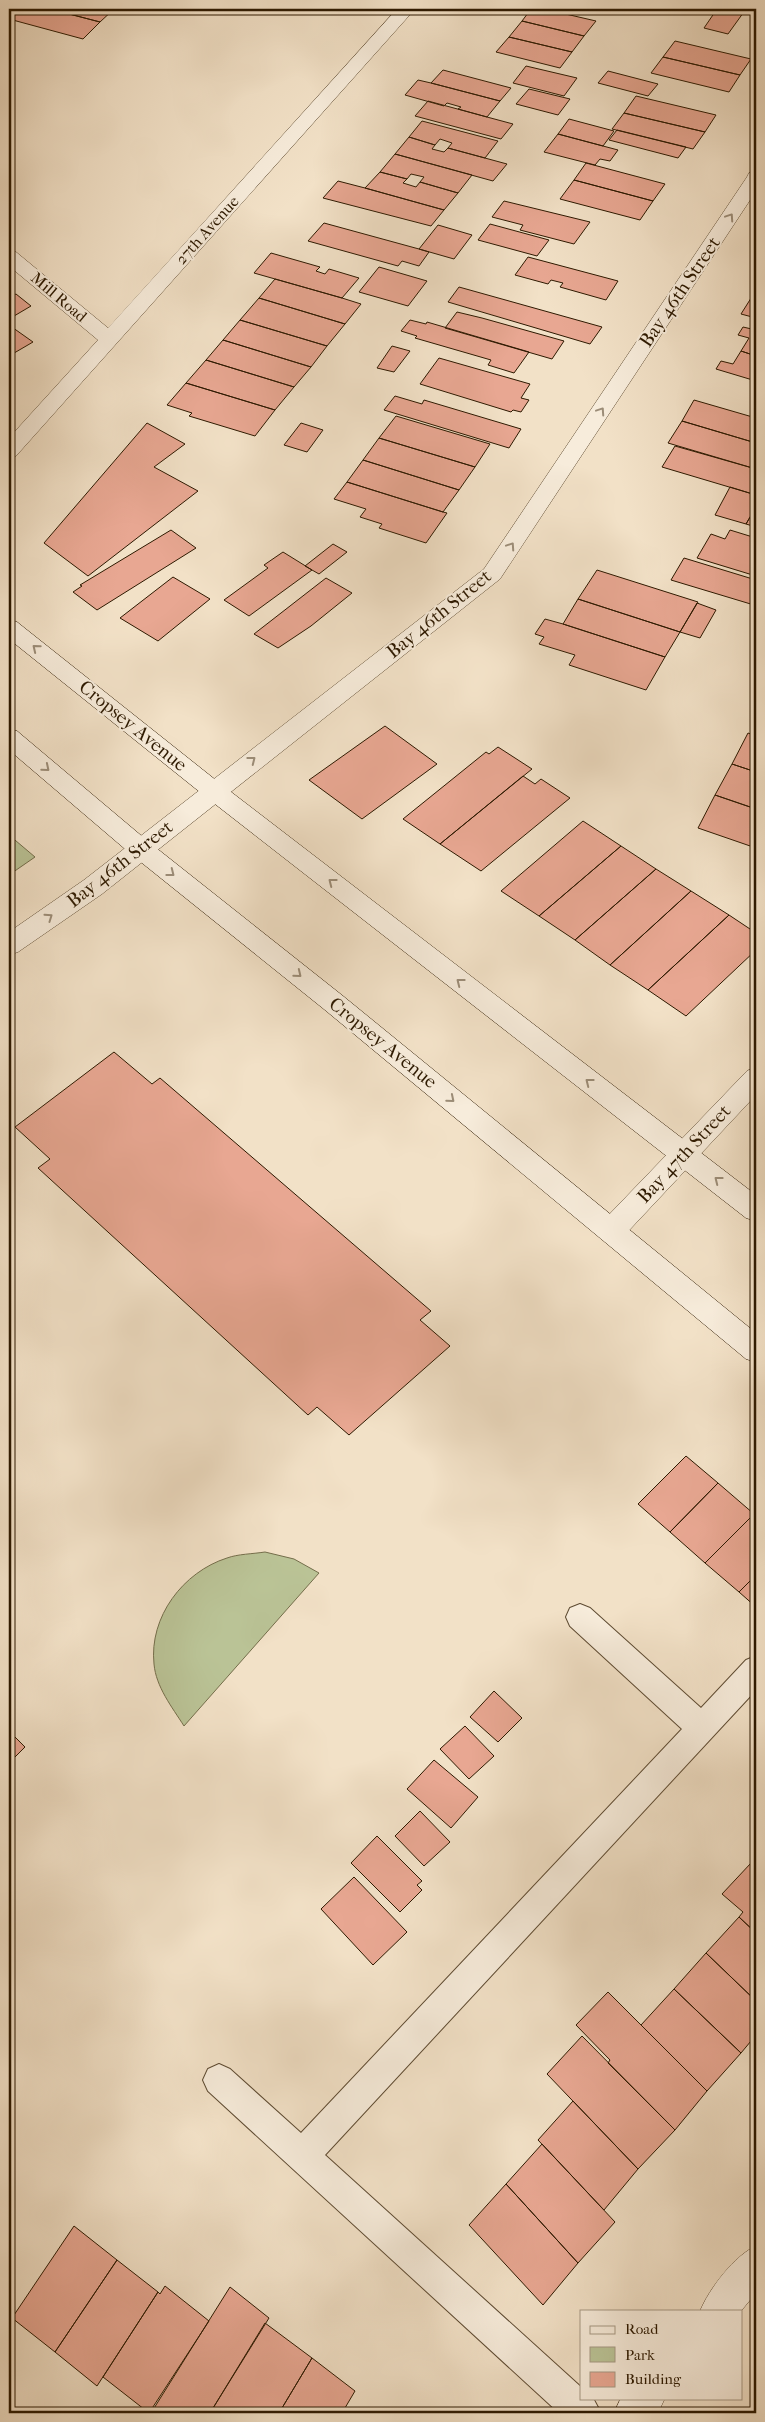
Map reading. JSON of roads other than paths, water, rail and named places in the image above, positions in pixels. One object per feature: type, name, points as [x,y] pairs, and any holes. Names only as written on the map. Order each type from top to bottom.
[{"type":"street","name":"27th Avenue","points":[[9,451],[406,9]]},
{"type":"street","name":"Bay 46th Street","points":[[9,945],[93,887],[214,790],[492,574],[756,177]]},
{"type":"street","name":"Mill Road","points":[[9,256],[109,339]]},
{"type":"street","name":"Cropsey Avenue","points":[[9,627],[214,790],[756,1210]]},
{"type":"street","name":"Cropsey Avenue","points":[[9,737],[141,849],[334,1003],[756,1350]]},
{"type":"street","name":"Bay 47th Street","points":[[611,1231],[756,1078]]},
{"type":"street","points":[[719,2310],[756,2264]]},
{"type":"street","points":[[633,2413],[644,2400]]},
{"type":"lane","points":[[580,1617],[702,1728]]},
{"type":"lane","points":[[302,2156],[756,1670]]},
{"type":"lane","points":[[219,2080],[584,2413]]}]
